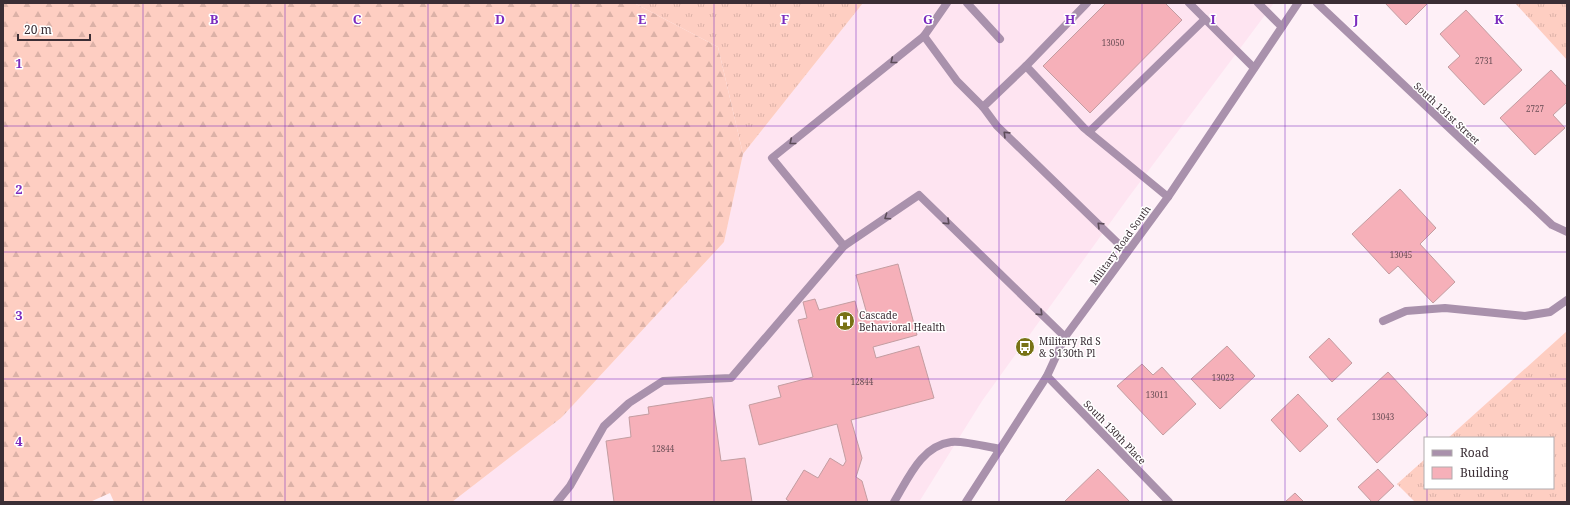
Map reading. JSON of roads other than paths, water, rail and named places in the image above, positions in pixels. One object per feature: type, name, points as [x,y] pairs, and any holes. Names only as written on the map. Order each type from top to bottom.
[{"type":"street","points":[[844,246],[772,158],[924,36],[947,3]]},
{"type":"street","points":[[967,3],[1000,39]]},
{"type":"street","points":[[983,107],[1026,66],[1087,3]]},
{"type":"street","points":[[1189,3],[1254,68]]},
{"type":"street","points":[[1258,3],[1282,27]]},
{"type":"street","name":"Military Road South","points":[[966,502],[1047,376],[1065,337],[1168,197],[1298,3]]},
{"type":"street","name":"South 131st Street","points":[[1317,3],[1552,225],[1567,232]]},
{"type":"street","points":[[1089,132],[1206,19]]},
{"type":"street","points":[[924,36],[957,81],[983,107],[997,126],[1127,252]]},
{"type":"street","points":[[1026,66],[1089,132],[1168,197]]},
{"type":"street","points":[[557,502],[570,486],[604,426],[629,403],[664,381],[731,378],[844,246],[919,195],[1065,337]]},
{"type":"street","points":[[1383,321],[1406,311],[1445,308],[1525,316],[1550,312],[1567,300]]},
{"type":"street","name":"South 130th Place","points":[[1047,376],[1169,502]]},
{"type":"street","points":[[894,502],[921,459],[936,446],[952,441],[1000,449]]},
{"type":"place","name":"Cascade Behavioral Health","points":[[845,321]]},
{"type":"place","name":"Military Rd S & S 130th Pl","points":[[1025,347]]}]
